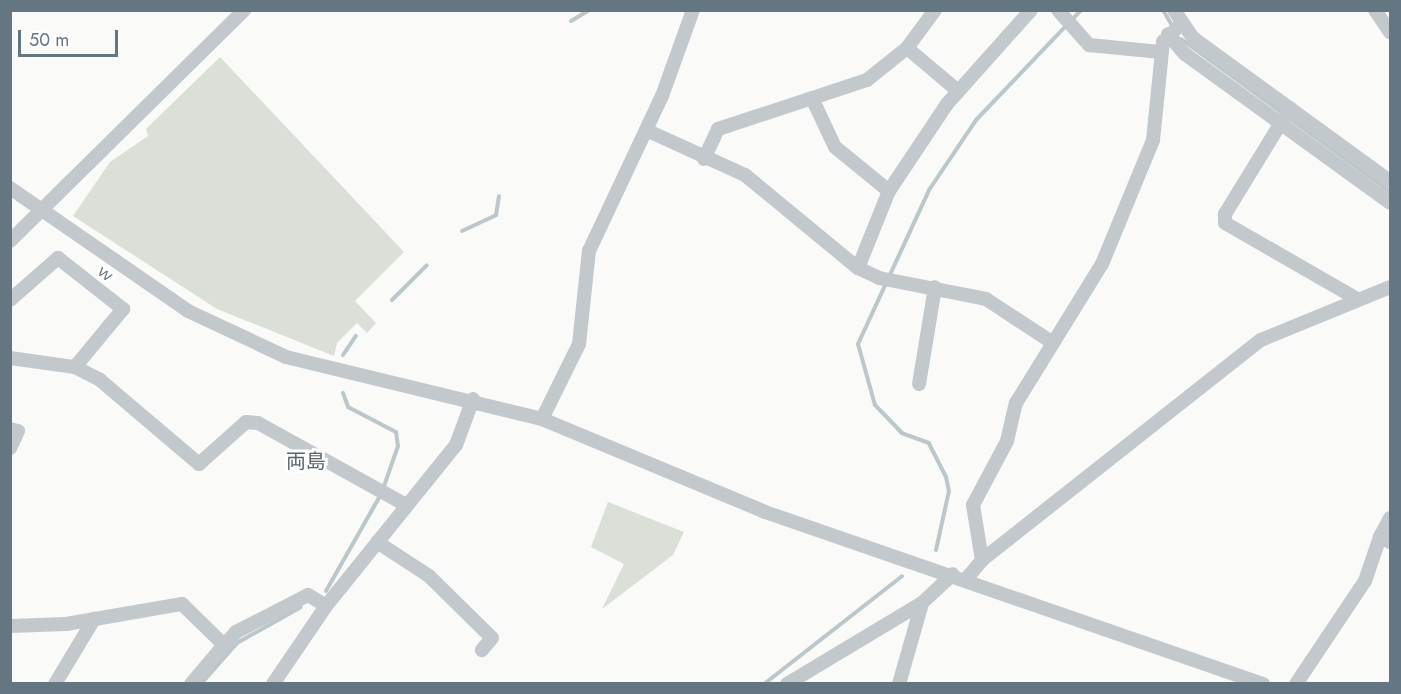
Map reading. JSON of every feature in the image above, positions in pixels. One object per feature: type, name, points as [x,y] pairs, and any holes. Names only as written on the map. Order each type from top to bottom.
[{"type":"street","points":[[10,241],[243,10]]},
{"type":"street","points":[[542,419],[579,344],[588,251],[646,130],[693,10]]},
{"type":"street","points":[[704,159],[718,129],[867,80],[907,48],[935,10]]},
{"type":"street","points":[[858,268],[889,190],[958,91],[1031,10]]},
{"type":"street","points":[[1058,10],[1089,45],[1161,52]]},
{"type":"street","points":[[982,560],[973,505],[1007,441],[1016,403],[1102,264],[1153,140],[1161,52],[1174,29],[1174,10]]},
{"type":"street","points":[[1375,10],[1390,32]]},
{"type":"street","points":[[1174,29],[1285,115],[1390,203]]},
{"type":"street","points":[[907,48],[958,91]]},
{"type":"street","points":[[812,98],[835,147],[889,190]]},
{"type":"street","points":[[1285,115],[1390,181]]},
{"type":"street","points":[[1285,115],[1226,214],[1226,223],[1357,298]]},
{"type":"street","points":[[646,130],[704,159],[745,175],[858,268],[879,278],[935,287],[986,299],[1053,343]]},
{"type":"street","points":[[10,188],[188,311],[251,343],[349,376],[473,399],[542,419],[765,512],[968,578],[1263,684]]},
{"type":"street","name":"ｗ","points":[[10,300],[58,258],[123,309],[75,367]]},
{"type":"street","points":[[968,578],[982,560],[1261,340],[1390,286]]},
{"type":"street","points":[[919,384],[935,287]]},
{"type":"street","points":[[10,358],[75,367],[100,380],[199,464],[246,422],[258,423],[406,505]]},
{"type":"street","points":[[273,684],[326,606],[456,445],[473,399]]},
{"type":"street","points":[[10,429],[18,431],[10,448]]},
{"type":"street","points":[[1296,684],[1365,581],[1385,540],[1390,518]]},
{"type":"street","points":[[377,542],[429,576],[492,638],[482,650]]},
{"type":"street","points":[[787,684],[922,603],[953,574]]},
{"type":"street","points":[[191,684],[236,632],[308,595],[326,606]]},
{"type":"street","points":[[899,684],[922,603]]},
{"type":"street","points":[[10,626],[94,619],[182,604],[224,645]]},
{"type":"street","points":[[55,684],[94,619]]},
{"type":"shaded area","points":[[220,57],[404,252],[355,301],[376,323],[367,333],[357,323],[337,343],[334,356],[217,309],[73,216],[110,162],[148,136],[146,129]]},
{"type":"shaded area","points":[[608,502],[684,532],[673,555],[602,609],[624,564],[591,547]]},
{"type":"waterway","points":[[571,21],[589,10]]},
{"type":"waterway","points":[[936,550],[949,491],[946,477],[929,443],[902,433],[875,405],[858,344],[929,190],[976,120],[1081,10]]},
{"type":"waterway","points":[[1163,10],[1173,27]]},
{"type":"waterway","points":[[1181,39],[1390,192]]},
{"type":"waterway","points":[[462,231],[496,215],[499,196]]},
{"type":"waterway","points":[[392,300],[427,265]]},
{"type":"waterway","points":[[343,355],[356,336]]},
{"type":"waterway","points":[[343,393],[348,407],[396,432],[398,446],[383,489]]},
{"type":"waterway","points":[[326,591],[380,496]]},
{"type":"waterway","points":[[764,684],[902,576]]},
{"type":"waterway","points":[[201,684],[237,643],[301,607]]},
{"type":"district","name":"両島","points":[[306,461]]}]
